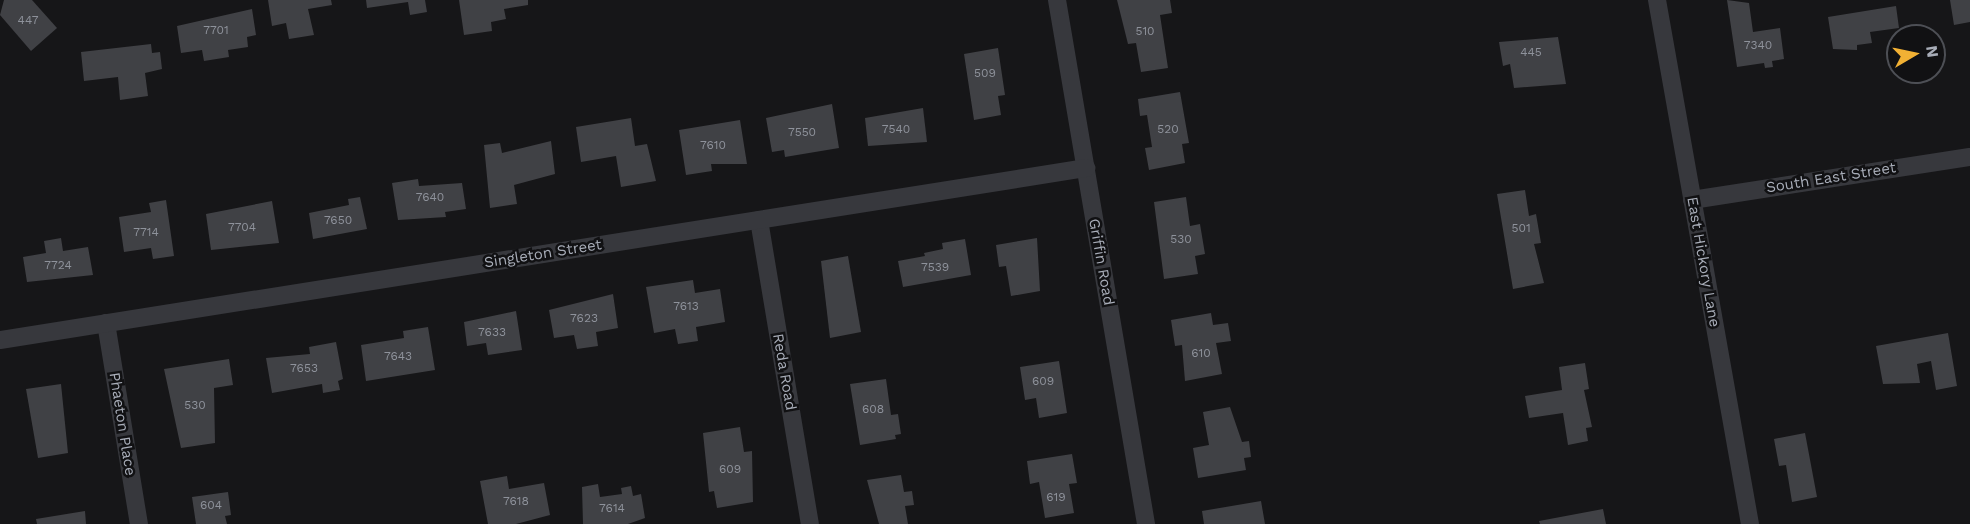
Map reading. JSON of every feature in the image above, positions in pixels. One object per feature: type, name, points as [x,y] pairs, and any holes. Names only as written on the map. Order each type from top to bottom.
[{"type":"street","name":"Griffin Road","points":[[1057,0],[1146,524]]},
{"type":"street","name":"East Hickory Lane","points":[[1658,0],[1750,524]]},
{"type":"street","name":"South East Street","points":[[1692,200],[1970,157]]},
{"type":"street","name":"Singleton Street","points":[[0,340],[1086,168]]},
{"type":"street","name":"Reda Road","points":[[759,220],[810,524]]},
{"type":"street","name":"Phaeton Place","points":[[106,323],[139,524]]},
{"type":"building","points":[[4,0],[32,0],[57,28],[31,51],[0,15]]},
{"type":"building","points":[[268,0],[331,0],[332,5],[308,9],[314,35],[289,39],[286,23],[272,26]]},
{"type":"building","points":[[366,0],[425,0],[427,12],[410,15],[408,2],[367,8]]},
{"type":"building","points":[[459,0],[528,0],[528,5],[504,9],[506,19],[491,22],[492,31],[464,35]]},
{"type":"building","points":[[1117,0],[1170,0],[1172,13],[1160,15],[1168,68],[1141,72],[1136,43],[1128,44]]},
{"type":"building","points":[[1727,0],[1749,3],[1753,32],[1780,28],[1784,59],[1772,61],[1773,67],[1765,68],[1764,63],[1737,67]]},
{"type":"building","points":[[1950,0],[1970,0],[1970,22],[1954,25]]},
{"type":"building","points":[[1896,6],[1898,24],[1886,24],[1886,30],[1870,32],[1872,43],[1857,45],[1857,50],[1833,49],[1828,17]]},
{"type":"building","points":[[252,9],[256,35],[247,37],[248,47],[228,50],[229,57],[204,61],[202,50],[181,53],[177,26]]},
{"type":"building","points":[[1558,37],[1566,84],[1514,88],[1510,64],[1503,66],[1499,42]]},
{"type":"building","points":[[151,44],[152,53],[160,52],[162,69],[145,73],[148,96],[120,100],[118,77],[84,81],[81,52]]},
{"type":"building","points":[[998,48],[1005,95],[998,96],[1001,115],[974,120],[964,54]]},
{"type":"building","points":[[1180,92],[1189,143],[1182,144],[1185,163],[1149,170],[1145,148],[1152,147],[1147,115],[1140,116],[1138,99]]},
{"type":"building","points":[[832,104],[839,148],[785,157],[784,150],[772,152],[766,118]]},
{"type":"building","points":[[923,108],[927,142],[868,146],[865,118]]},
{"type":"building","points":[[631,118],[635,146],[647,144],[656,181],[621,187],[616,156],[581,162],[576,127]]},
{"type":"building","points":[[740,120],[747,164],[711,164],[712,171],[686,175],[679,130]]},
{"type":"building","points":[[551,141],[555,174],[514,185],[517,204],[490,208],[484,145],[500,143],[502,153]]},
{"type":"building","points":[[418,179],[419,186],[462,183],[466,209],[445,212],[446,217],[398,220],[392,183]]},
{"type":"building","points":[[1525,190],[1529,216],[1536,214],[1541,243],[1534,244],[1544,283],[1513,289],[1497,194]]},
{"type":"building","points":[[360,197],[367,229],[313,239],[309,213],[349,205],[348,199]]},
{"type":"building","points":[[1186,197],[1190,226],[1200,224],[1205,254],[1195,256],[1198,274],[1164,279],[1154,202]]},
{"type":"building","points":[[166,200],[174,256],[153,259],[151,248],[124,252],[119,217],[151,212],[149,203]]},
{"type":"building","points":[[272,201],[279,243],[211,250],[206,214]]},
{"type":"building","points":[[61,238],[63,251],[88,247],[93,275],[27,282],[23,257],[46,253],[44,241]]},
{"type":"building","points":[[1037,238],[1040,291],[1011,296],[1006,266],[999,267],[996,245]]},
{"type":"building","points":[[965,239],[971,275],[903,287],[898,261],[925,256],[924,253],[943,249],[942,243]]},
{"type":"building","points":[[848,256],[861,332],[830,338],[821,261]]},
{"type":"building","points":[[693,280],[695,293],[720,289],[725,322],[696,327],[698,341],[678,344],[675,329],[654,333],[646,287]]},
{"type":"building","points":[[613,294],[618,328],[596,332],[598,346],[577,349],[574,335],[554,338],[549,310]]},
{"type":"building","points":[[516,311],[522,350],[488,355],[486,343],[467,346],[464,322]]},
{"type":"building","points":[[1211,313],[1213,325],[1228,323],[1231,341],[1216,343],[1222,374],[1185,381],[1182,345],[1175,346],[1171,320]]},
{"type":"building","points":[[428,327],[435,370],[366,381],[361,345],[404,338],[403,331]]},
{"type":"building","points":[[1948,333],[1957,386],[1936,390],[1931,361],[1917,364],[1920,383],[1883,384],[1876,346]]},
{"type":"building","points":[[336,342],[343,379],[338,381],[340,390],[323,393],[322,384],[272,393],[266,358],[310,354],[309,347]]},
{"type":"building","points":[[229,359],[233,385],[214,388],[215,443],[181,448],[164,369]]},
{"type":"building","points":[[1059,361],[1067,413],[1039,418],[1036,398],[1025,400],[1020,367]]},
{"type":"building","points":[[1585,363],[1589,389],[1584,390],[1592,427],[1586,428],[1588,441],[1568,445],[1563,413],[1529,418],[1525,396],[1562,390],[1559,367]]},
{"type":"building","points":[[886,379],[891,415],[898,414],[901,434],[895,435],[896,439],[860,445],[850,384]]},
{"type":"building","points":[[61,384],[68,453],[38,458],[26,389]]},
{"type":"building","points":[[1230,407],[1242,442],[1249,441],[1251,457],[1244,458],[1246,470],[1198,478],[1193,448],[1209,445],[1203,412]]},
{"type":"building","points":[[740,427],[744,452],[752,451],[753,502],[717,508],[714,491],[709,492],[703,433]]},
{"type":"building","points":[[1805,433],[1817,497],[1792,502],[1786,465],[1779,466],[1774,439]]},
{"type":"building","points":[[1072,454],[1077,483],[1069,484],[1074,513],[1045,518],[1039,482],[1030,484],[1027,461]]},
{"type":"building","points":[[901,475],[904,492],[912,491],[914,505],[905,506],[908,524],[879,524],[867,480]]},
{"type":"building","points":[[507,476],[509,489],[544,483],[550,515],[516,524],[488,524],[480,481]]},
{"type":"building","points":[[598,484],[600,497],[622,494],[621,488],[631,486],[633,496],[641,494],[645,518],[628,524],[583,524],[582,487]]},
{"type":"building","points":[[228,492],[231,515],[225,516],[227,524],[196,524],[192,497]]},
{"type":"building","points":[[1261,501],[1265,524],[1204,524],[1202,511]]},
{"type":"building","points":[[1603,509],[1606,524],[1540,524],[1539,521]]},
{"type":"building","points":[[85,511],[86,524],[37,524],[36,519]]}]
